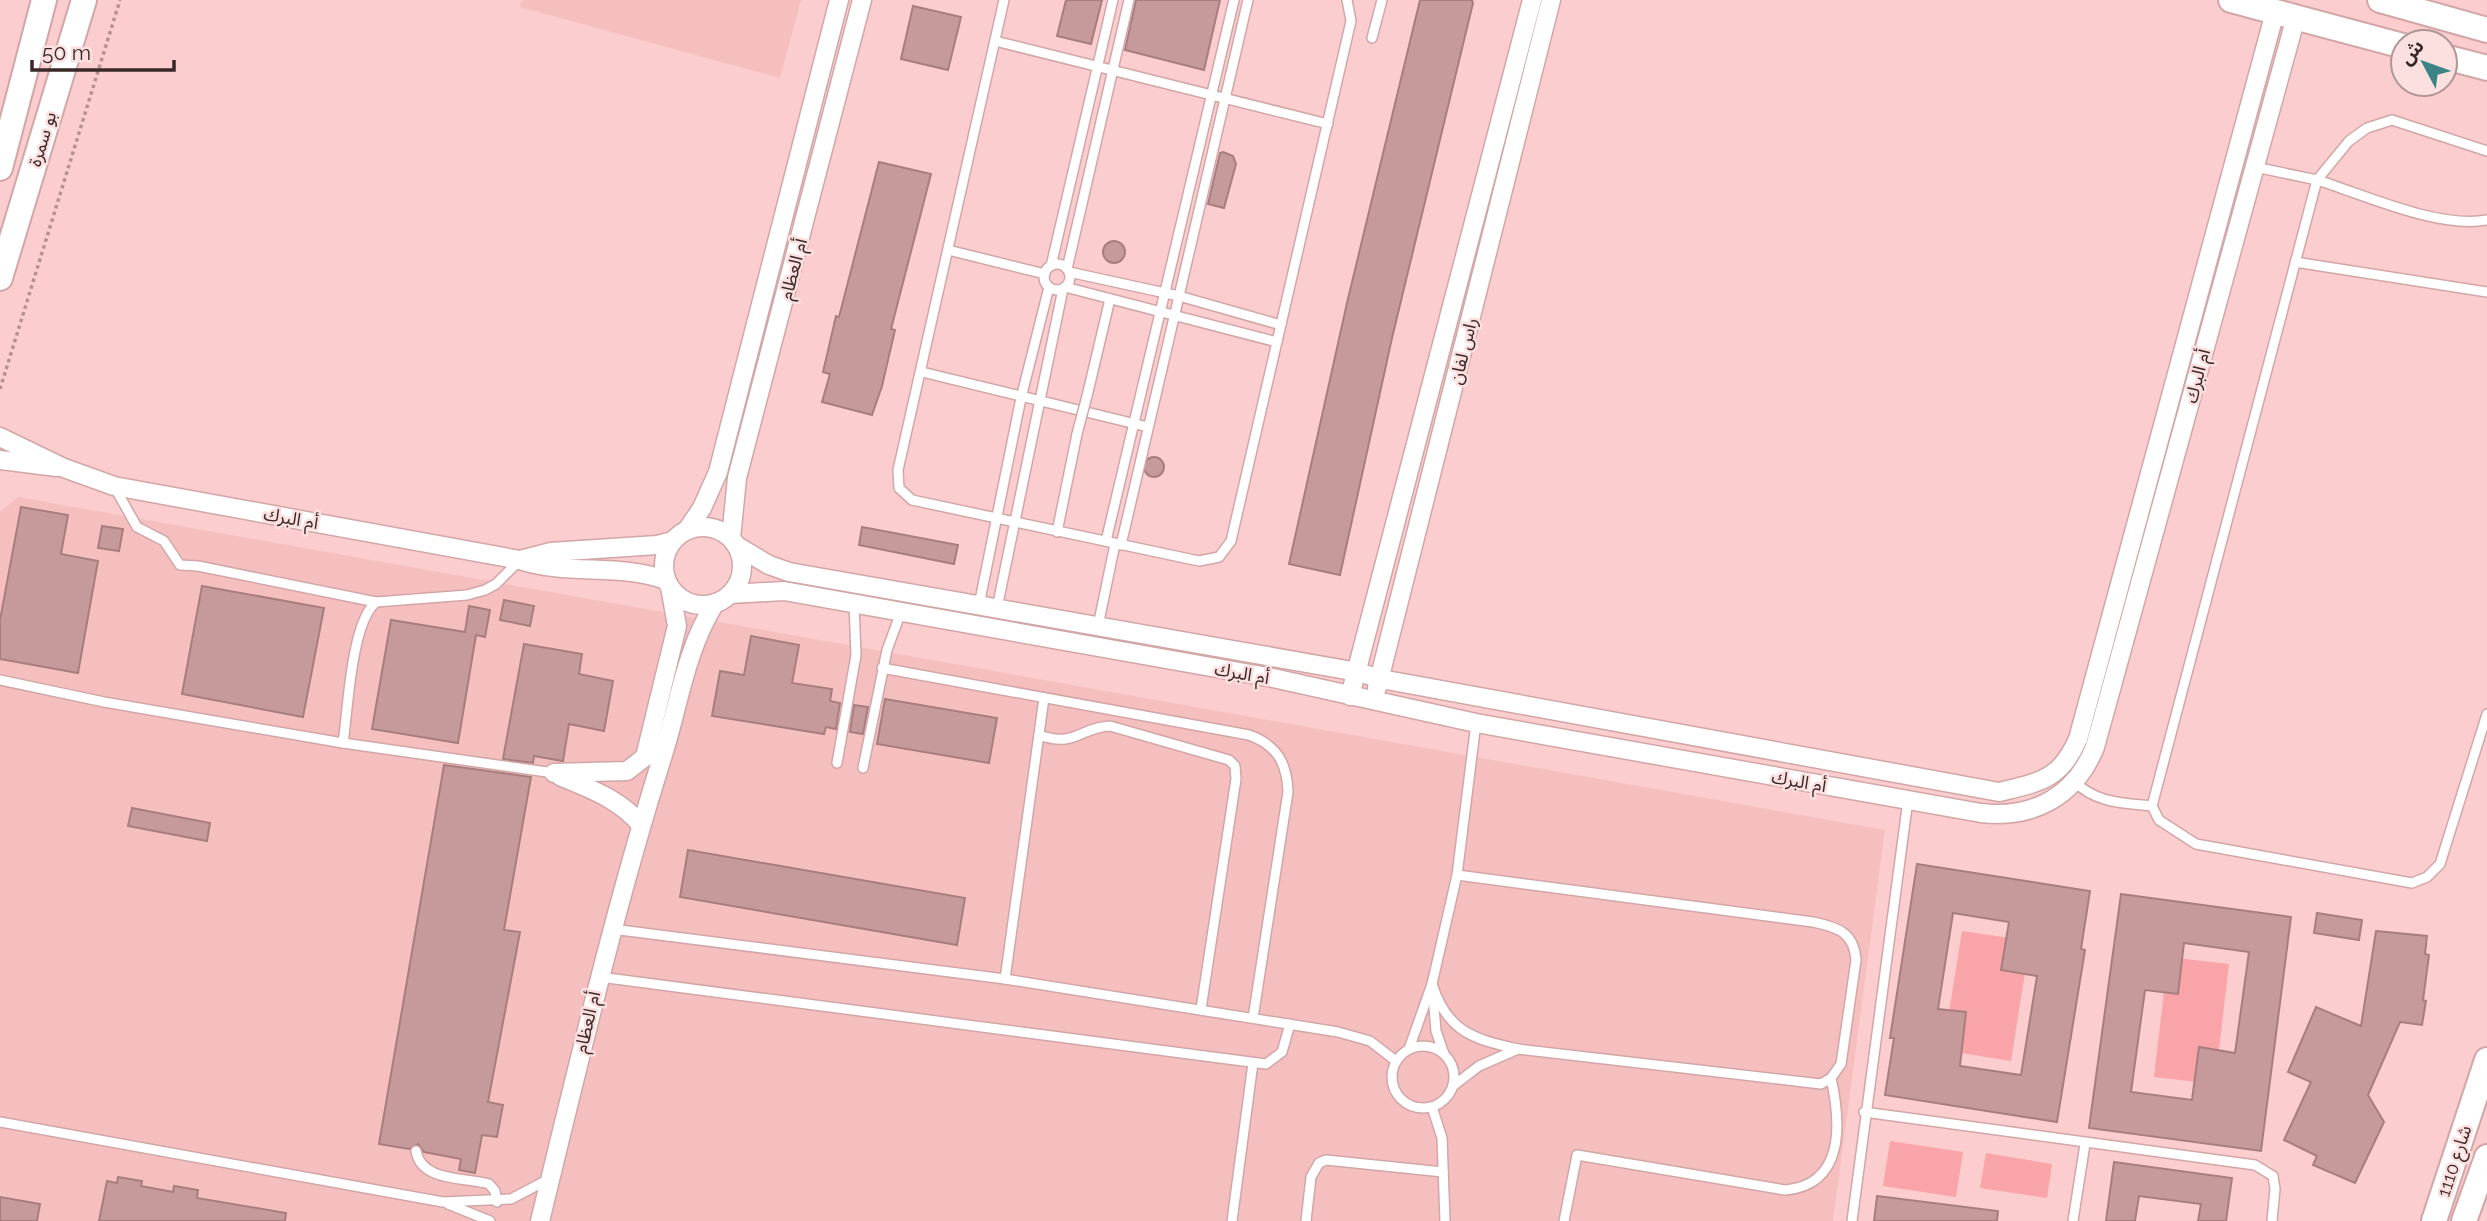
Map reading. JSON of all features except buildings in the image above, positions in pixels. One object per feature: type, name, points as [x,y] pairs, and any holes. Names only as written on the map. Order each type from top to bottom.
[{"type":"street","name":"بو سمرة","points":[[0,168],[44,0]]},
{"type":"street","name":"أم العظام","points":[[680,536],[702,508],[719,472],[839,0]]},
{"type":"street","name":"أم العظام","points":[[734,542],[737,478],[862,0]]},
{"type":"street","name":"راس لفان","points":[[1350,696],[1532,0]]},
{"type":"street","name":"راس لفان","points":[[1372,701],[1381,679],[1551,0]]},
{"type":"street","points":[[2231,0],[2389,42]]},
{"type":"street","points":[[2380,0],[2487,30]]},
{"type":"street","name":"بو سمرة","points":[[0,278],[83,2]]},
{"type":"street","name":"أم البرك","points":[[734,542],[769,565],[789,572],[1358,672],[1381,679],[2000,792],[2032,786],[2047,779],[2071,756],[2078,739],[2286,15]]},
{"type":"street","name":"أم البرك","points":[[723,598],[784,591],[1273,678],[1476,723],[2007,816],[2049,803],[2074,781],[2090,759],[2100,731],[2255,167],[2286,15]]},
{"type":"street","points":[[2459,61],[2487,68]]},
{"type":"street","points":[[786,203],[808,209]]},
{"type":"street","name":"أم البرك","points":[[0,438],[64,468],[114,486],[520,560],[544,568],[638,570],[668,583]]},
{"type":"street","name":"أم البرك","points":[[0,460],[64,468]]},
{"type":"street","points":[[554,773],[627,771],[645,757],[677,626],[664,564],[680,536],[711,527],[734,542],[743,563],[740,580],[723,598],[695,604],[677,595],[668,583]]},
{"type":"street","name":"أم البرك","points":[[520,560],[551,552],[657,545],[680,536]]},
{"type":"street","name":"أم العظام","points":[[540,1221],[598,977],[640,825],[663,754],[681,679],[697,635],[723,598]]},
{"type":"street","points":[[1273,678],[1278,668],[1276,658]]},
{"type":"street","points":[[554,773],[613,800],[629,811],[640,825]]},
{"type":"street","name":"شارع 1110","points":[[2434,1221],[2487,1060]]},
{"type":"street","name":"شارع 1110","points":[[2464,1221],[2487,1157]]},
{"type":"lane","points":[[1003,0],[898,470],[899,488],[912,500],[1199,561],[1210,561],[1226,550],[1278,342],[1328,124],[1350,21],[1347,0]]},
{"type":"lane","points":[[988,607],[994,518],[1049,287],[1048,270],[1113,0]]},
{"type":"lane","points":[[988,607],[1015,524],[1064,288],[1070,280],[1068,270],[1129,0]]},
{"type":"lane","points":[[1098,626],[1133,423],[1234,0]]},
{"type":"lane","points":[[1114,544],[1148,426],[1248,0]]},
{"type":"lane","points":[[1372,38],[1382,0]]},
{"type":"lane","points":[[995,41],[1328,124]]},
{"type":"lane","points":[[2487,151],[2392,120],[2367,128],[2349,141],[2317,180],[2152,806],[2159,820],[2196,844],[2412,883],[2427,877],[2440,864],[2487,714]]},
{"type":"lane","points":[[2255,167],[2317,180],[2438,217],[2468,223],[2487,220]]},
{"type":"lane","points":[[948,250],[1048,270],[1059,265],[1068,270],[1179,296],[1281,325]]},
{"type":"lane","points":[[2295,262],[2487,292]]},
{"type":"lane","points":[[1049,287],[1110,299],[1278,342]]},
{"type":"lane","points":[[1057,532],[1077,434],[1110,299]]},
{"type":"lane","points":[[922,372],[1021,398],[1148,426]]},
{"type":"lane","points":[[114,486],[138,527],[164,541],[180,565],[198,566],[376,602],[467,595],[485,590],[496,584],[520,560]]},
{"type":"lane","points":[[343,743],[361,628],[369,608],[376,602]]},
{"type":"lane","points":[[837,763],[856,655],[854,604]]},
{"type":"lane","points":[[863,768],[883,668],[901,612]]},
{"type":"lane","points":[[883,668],[1249,735],[1268,743],[1277,751],[1287,776],[1287,792],[1254,1018]]},
{"type":"lane","points":[[0,680],[104,702],[343,743],[554,773]]},
{"type":"lane","points":[[1005,979],[1044,698]]},
{"type":"lane","points":[[1476,723],[1457,875],[1432,984],[1409,1049],[1396,1061],[1391,1078],[1395,1093],[1413,1107],[1432,1107],[1442,1102],[1452,1086],[1479,1066],[1518,1049]]},
{"type":"lane","points":[[1039,735],[1064,740],[1083,736],[1099,726],[1110,726],[1229,760],[1234,766],[1236,779],[1201,1009]]},
{"type":"lane","points":[[2074,781],[2087,795],[2152,806]]},
{"type":"lane","points":[[1852,1221],[1864,1112],[1908,800]]},
{"type":"lane","points":[[1432,984],[1446,1018],[1487,1042],[1518,1049],[1809,1084],[1821,1084],[1831,1078],[1841,1063],[1856,960],[1855,946],[1849,936],[1836,927],[1457,875]]},
{"type":"lane","points":[[611,928],[1005,979],[1290,1024],[1370,1041],[1396,1061]]},
{"type":"lane","points":[[598,977],[1266,1064],[1279,1057],[1290,1024]]},
{"type":"lane","points":[[1432,984],[1436,1031],[1454,1072],[1452,1086]]},
{"type":"lane","points":[[1409,1049],[1426,1046],[1444,1054]]},
{"type":"lane","points":[[1232,1221],[1253,1063]]},
{"type":"lane","points":[[1564,1221],[1577,1155],[1785,1190],[1804,1188],[1818,1180],[1833,1155],[1839,1113],[1831,1078]]},
{"type":"lane","points":[[1432,1107],[1442,1138],[1445,1221]]},
{"type":"lane","points":[[1864,1112],[2255,1165],[2268,1170],[2276,1189],[2272,1221]]},
{"type":"lane","points":[[0,1122],[443,1202],[497,1202],[526,1194],[550,1178]]},
{"type":"lane","points":[[2073,1221],[2085,1144]]},
{"type":"lane","points":[[416,1151],[419,1162],[433,1173],[489,1184],[495,1191],[497,1202]]},
{"type":"lane","points":[[1306,1221],[1311,1177],[1319,1163],[1326,1160],[1443,1172]]},
{"type":"lane","points":[[443,1202],[490,1221]]},
{"type":"path","points":[[0,389],[120,0]]},
{"type":"shaded area","points":[[522,0],[801,0],[780,78],[520,7]]},
{"type":"shaded area","points":[[18,497],[1885,830],[1833,1221],[0,1221],[0,512]]},
{"type":"shaded area","points":[[1962,931],[2030,941],[2011,1061],[1943,1050]]},
{"type":"shaded area","points":[[2168,957],[2229,964],[2215,1084],[2154,1077]]},
{"type":"shaded area","points":[[1890,1141],[1963,1152],[1956,1197],[1883,1186]]},
{"type":"shaded area","points":[[1986,1153],[2052,1164],[2047,1198],[1980,1188]]}]
